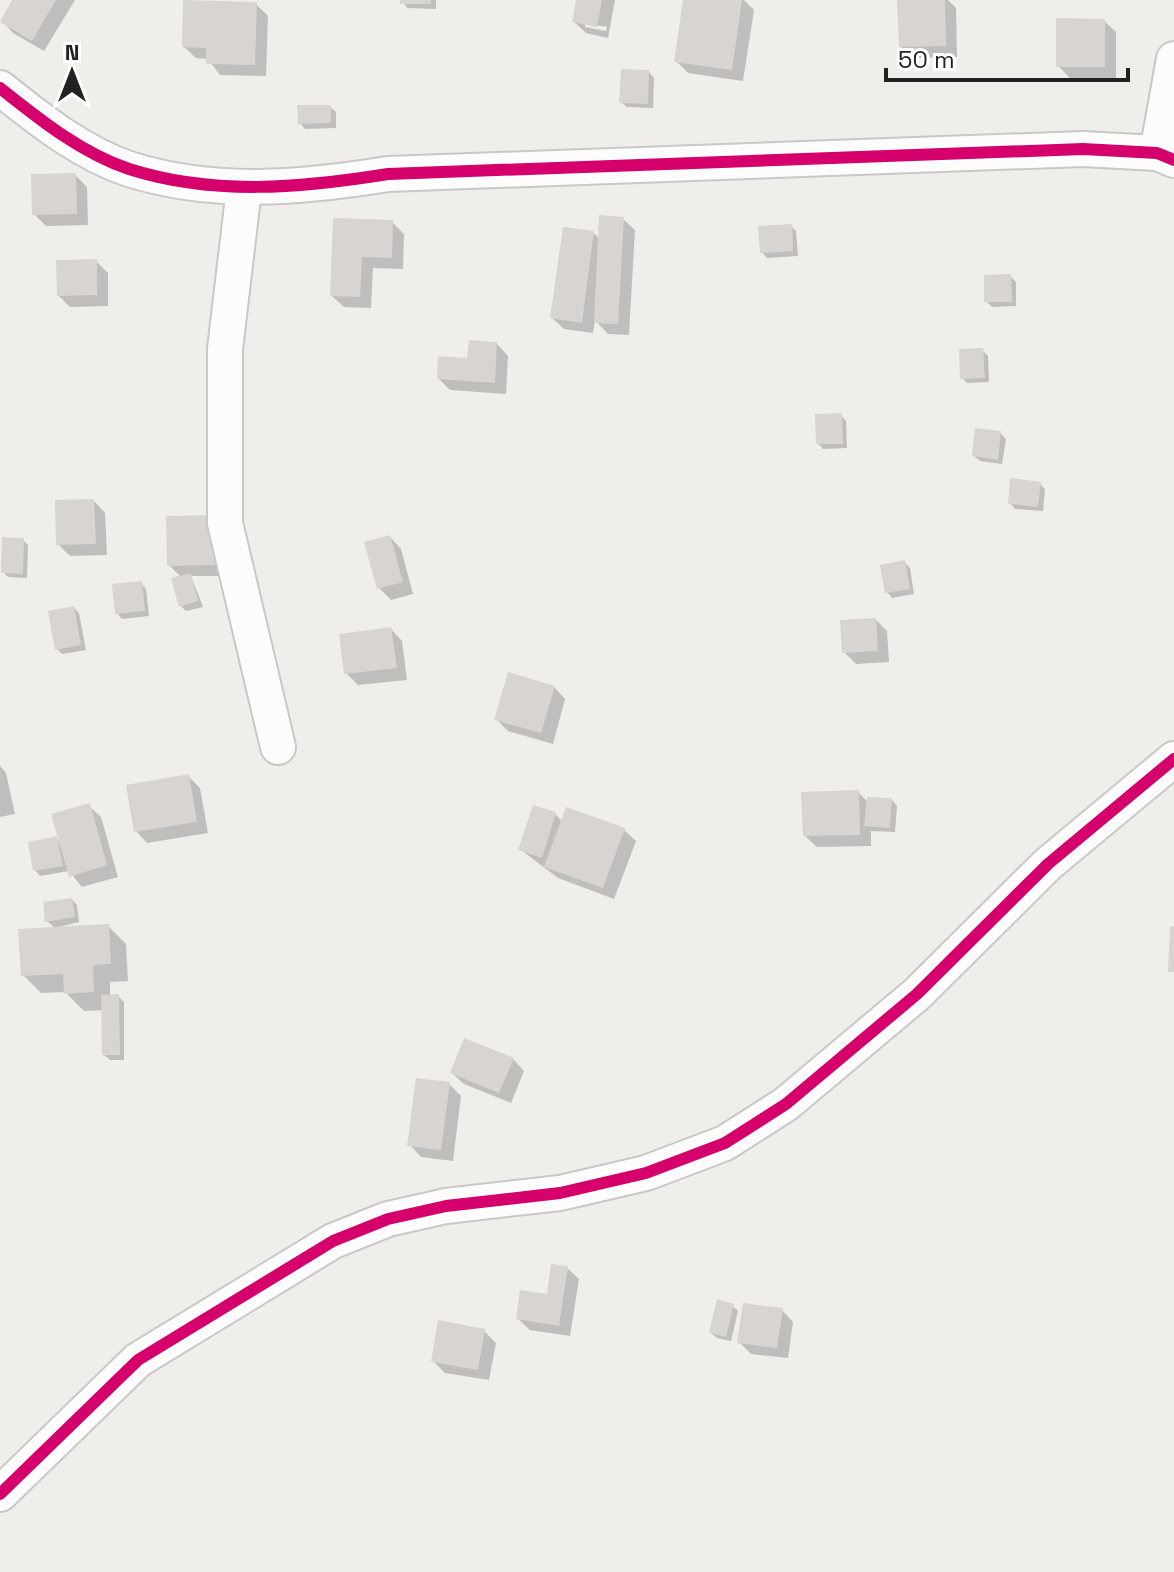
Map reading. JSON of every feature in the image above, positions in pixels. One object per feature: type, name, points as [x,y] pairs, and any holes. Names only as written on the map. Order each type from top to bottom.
[{"type":"street","points":[[0,88],[53,130],[128,168],[244,189],[307,187],[388,174],[939,157],[1083,149],[1166,156],[1174,59]]},
{"type":"street","points":[[244,189],[225,349],[225,523],[278,747]]},
{"type":"street","points":[[0,1494],[138,1360],[333,1241],[388,1219],[446,1206],[560,1193],[646,1173],[725,1143],[786,1104],[917,994],[1048,864],[1174,759]]},
{"type":"building","points":[[12,0],[56,0],[32,41],[0,22]]},
{"type":"building","points":[[183,0],[257,2],[255,65],[206,64],[206,48],[182,47]]},
{"type":"building","points":[[400,0],[431,0],[431,4],[400,4]]},
{"type":"building","points":[[576,0],[602,0],[597,27],[572,22]]},
{"type":"building","points":[[683,0],[742,0],[732,70],[674,62]]},
{"type":"building","points":[[897,0],[945,0],[946,46],[899,47]]},
{"type":"building","points":[[1056,18],[1105,19],[1105,67],[1056,67]]},
{"type":"building","points":[[621,69],[649,70],[648,104],[619,103]]},
{"type":"building","points":[[297,105],[331,105],[331,123],[298,124]]},
{"type":"building","points":[[76,173],[77,214],[32,215],[31,174]]},
{"type":"building","points":[[599,215],[624,217],[618,324],[594,323]]},
{"type":"building","points":[[333,218],[393,220],[392,258],[362,257],[360,297],[330,296]]},
{"type":"building","points":[[792,224],[793,251],[760,253],[758,226]]},
{"type":"building","points":[[563,227],[594,231],[582,323],[550,318]]},
{"type":"building","points":[[97,259],[97,295],[57,296],[56,260]]},
{"type":"building","points":[[1011,274],[1012,302],[984,302],[984,275]]},
{"type":"building","points":[[469,340],[497,342],[495,383],[437,379],[438,356],[467,358]]},
{"type":"building","points":[[983,348],[985,378],[960,379],[959,349]]},
{"type":"building","points":[[842,413],[843,444],[816,444],[815,414]]},
{"type":"building","points":[[975,428],[1001,431],[998,460],[972,456]]},
{"type":"building","points":[[1010,478],[1041,482],[1038,507],[1008,504]]},
{"type":"building","points":[[94,499],[96,544],[56,545],[55,500]]},
{"type":"building","points":[[217,515],[218,565],[167,566],[166,516]]},
{"type":"building","points":[[390,535],[403,582],[377,589],[364,542]]},
{"type":"building","points":[[2,537],[24,538],[23,574],[1,573]]},
{"type":"building","points":[[905,560],[910,589],[885,593],[880,565]]},
{"type":"building","points":[[191,573],[198,601],[179,607],[171,578]]},
{"type":"building","points":[[142,581],[145,611],[115,614],[112,584]]},
{"type":"building","points":[[74,606],[81,645],[55,650],[48,611]]},
{"type":"building","points":[[876,618],[878,651],[842,653],[840,620]]},
{"type":"building","points":[[391,627],[397,668],[344,674],[339,634]]},
{"type":"building","points":[[508,672],[555,686],[541,733],[494,720]]},
{"type":"building","points":[[189,774],[197,822],[134,832],[126,785]]},
{"type":"building","points":[[859,790],[860,835],[803,836],[801,792]]},
{"type":"building","points":[[867,797],[892,798],[890,828],[864,826]]},
{"type":"building","points":[[90,803],[107,865],[69,877],[51,814]]},
{"type":"building","points":[[533,805],[556,812],[542,858],[518,850]]},
{"type":"building","points":[[566,807],[625,828],[603,888],[544,867]]},
{"type":"building","points":[[57,836],[63,866],[33,871],[28,842]]},
{"type":"building","points":[[72,898],[75,917],[45,922],[43,902]]},
{"type":"building","points":[[109,924],[111,964],[93,965],[94,992],[64,994],[63,974],[21,976],[18,929]]},
{"type":"building","points":[[1170,926],[1174,927],[1174,972],[1168,972]]},
{"type":"building","points":[[119,994],[120,1055],[102,1055],[101,995]]},
{"type":"building","points":[[464,1038],[514,1058],[499,1093],[450,1073]]},
{"type":"building","points":[[416,1078],[450,1082],[441,1150],[407,1146]]},
{"type":"building","points":[[551,1264],[568,1266],[559,1326],[516,1319],[520,1290],[547,1294]]},
{"type":"building","points":[[717,1299],[734,1304],[726,1337],[709,1333]]},
{"type":"building","points":[[743,1303],[783,1308],[777,1348],[737,1343]]},
{"type":"building","points":[[438,1320],[485,1329],[478,1370],[431,1362]]},
{"type":"cycle path","points":[[0,88],[61,134],[111,162],[161,178],[225,186],[290,186],[388,174],[1083,149],[1157,153],[1174,160]]},
{"type":"cycle path","points":[[0,1494],[138,1360],[333,1241],[388,1219],[446,1206],[560,1193],[646,1173],[725,1143],[786,1104],[917,994],[1048,864],[1174,759]]}]
